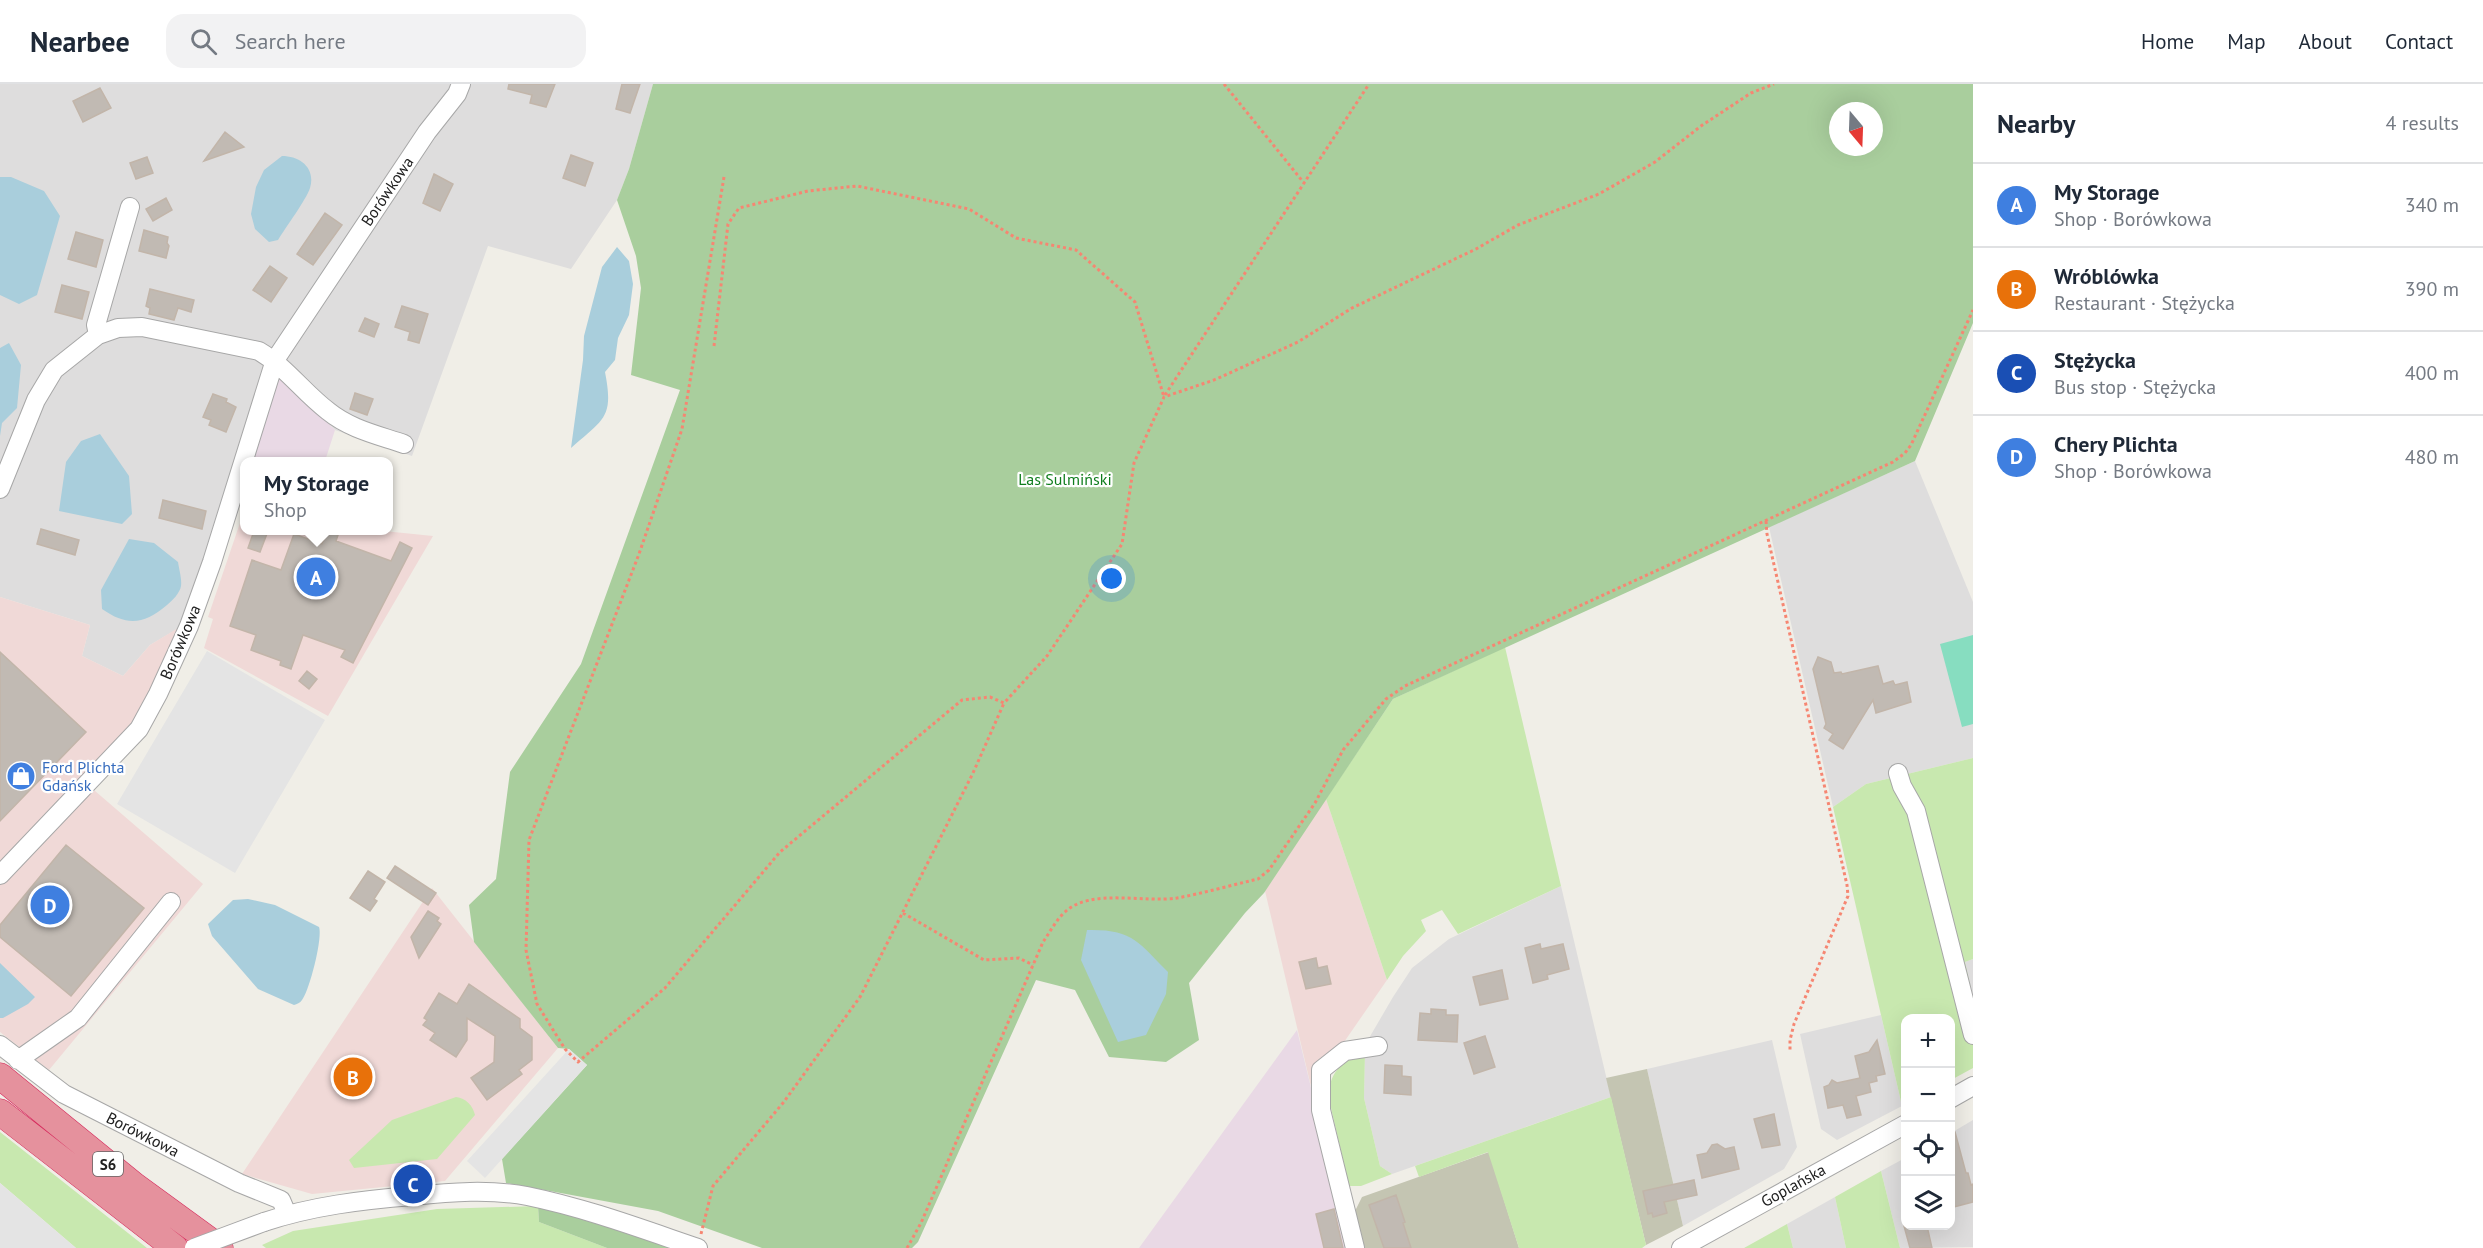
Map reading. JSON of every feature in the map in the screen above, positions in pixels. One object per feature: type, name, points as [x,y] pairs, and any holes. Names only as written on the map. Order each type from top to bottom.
[{"type":"highway","name":"S6","points":[[9,1068],[135,1186],[220,1248]]},
{"type":"highway","name":"S6","points":[[0,1112],[175,1248]]},
{"type":"street","name":"Borówkowa","points":[[245,457],[275,360],[427,132],[457,94],[461,84]]},
{"type":"street","points":[[98,334],[96,325],[130,207]]},
{"type":"street","points":[[0,489],[36,400],[54,370],[98,334],[118,328],[142,327],[259,351],[275,360],[328,411],[350,426],[404,444]]},
{"type":"street","name":"Borówkowa","points":[[0,875],[139,729],[158,694],[189,626],[240,472]]},
{"type":"street","points":[[1898,773],[1902,786],[1916,811],[1973,1035]]},
{"type":"street","points":[[9,1068],[78,1018],[171,902]]},
{"type":"street","name":"Borówkowa","points":[[0,1045],[9,1068],[239,1183],[281,1200],[287,1214]]},
{"type":"street","points":[[1355,1248],[1321,1110],[1321,1070],[1345,1051],[1378,1046]]},
{"type":"street","points":[[1955,1096],[1973,1086]]},
{"type":"street","name":"Goplańska","points":[[1681,1248],[1901,1126]]},
{"type":"street","points":[[194,1248],[287,1214],[372,1199],[480,1192],[526,1196],[604,1215],[698,1248]]},
{"type":"path","points":[[1224,84],[1304,183]]},
{"type":"path","points":[[698,1248],[713,1186],[783,1103],[860,997],[973,773],[1004,704],[1047,656],[1122,544],[1134,463],[1164,397],[1369,84]]},
{"type":"path","points":[[1164,397],[1214,380],[1298,342],[1352,308],[1476,249],[1518,225],[1599,194],[1654,162],[1701,126],[1751,93],[1774,84]]},
{"type":"path","points":[[724,177],[681,429],[639,554],[529,840],[526,950],[537,1004],[565,1049],[578,1062],[664,988],[780,852],[962,700],[990,697],[1004,704]]},
{"type":"path","points":[[714,346],[728,224],[739,208],[808,191],[857,186],[969,209],[1016,238],[1076,249],[1135,302],[1164,397]]},
{"type":"path","points":[[907,1248],[921,1223],[1034,966],[1042,942],[1065,912],[1076,905],[1109,897],[1142,900],[1176,898],[1258,879],[1269,870],[1315,803],[1343,750],[1386,699],[1405,686],[1893,462],[1911,445],[1973,310]]},
{"type":"path","points":[[1766,521],[1767,534],[1848,896],[1794,1024],[1790,1050]]},
{"type":"path","points":[[903,913],[984,960],[1019,958],[1034,966]]},
{"type":"shaded area","points":[[0,84],[653,84],[629,169],[617,200],[571,269],[488,246],[412,456],[335,430],[276,373],[250,457],[240,457],[240,489],[201,615],[150,645],[123,676],[82,656],[90,625],[0,597]]},
{"type":"shaded area","points":[[276,372],[335,430],[326,457],[250,457]]},
{"type":"shaded area","points":[[1915,461],[1973,602],[1973,758],[1866,784],[1833,807],[1769,527]]},
{"type":"shaded area","points":[[240,523],[240,535],[393,535],[393,532],[433,536],[328,716],[204,648],[213,619],[208,617]]},
{"type":"shaded area","points":[[0,597],[90,625],[82,656],[123,676],[150,645],[183,625],[150,696],[128,728],[80,778],[203,884],[49,1070],[0,1032]]},
{"type":"shaded area","points":[[207,651],[325,720],[235,873],[117,804]]},
{"type":"shaded area","points":[[1326,799],[1387,980],[1342,1045],[1333,1053],[1316,1108],[1265,891]]},
{"type":"shaded area","points":[[1561,886],[1611,1097],[1392,1174],[1380,1166],[1364,1098],[1365,1045],[1393,997],[1412,968],[1449,939]]},
{"type":"shaded area","points":[[432,888],[558,1048],[445,1181],[312,1194],[242,1174]]},
{"type":"shaded area","points":[[1973,959],[1973,998],[1965,962]]},
{"type":"shaded area","points":[[1881,1015],[1901,1107],[1837,1140],[1821,1129],[1800,1034]]},
{"type":"shaded area","points":[[1297,1030],[1350,1248],[1139,1248]]},
{"type":"shaded area","points":[[1772,1040],[1797,1147],[1784,1169],[1683,1226],[1647,1069]]},
{"type":"shaded area","points":[[569,1049],[587,1065],[485,1178],[467,1161]]},
{"type":"shaded area","points":[[1647,1069],[1683,1226],[1646,1245],[1606,1078]]},
{"type":"shaded area","points":[[1973,1120],[1973,1247],[1900,1248],[1881,1171],[1901,1160],[1901,1230],[1955,1230],[1955,1131]]},
{"type":"shaded area","points":[[1489,1152],[1519,1248],[1363,1248],[1355,1211],[1362,1197]]},
{"type":"shaded area","points":[[0,1183],[76,1248],[0,1248]]},
{"type":"shaded area","points":[[1835,1197],[1846,1248],[1793,1248],[1787,1224]]},
{"type":"green space","name":"Las Sulmiński","points":[[653,84],[1973,84],[1973,323],[1915,461],[1393,699],[1264,893],[1189,983],[1199,1040],[1166,1062],[1109,1057],[1075,990],[1036,980],[918,1242],[912,1248],[762,1248],[658,1211],[506,1183],[502,1159],[587,1065],[569,1049],[558,1048],[474,942],[469,905],[496,879],[510,772],[581,664],[680,390],[631,375],[641,288],[636,256],[617,200],[629,169]]},
{"type":"green space","points":[[1973,635],[1973,724],[1962,727],[1940,644]]},
{"type":"green space","points":[[1505,647],[1561,886],[1458,934],[1442,910],[1421,920],[1426,931],[1403,956],[1387,980],[1326,799],[1393,699]]},
{"type":"green space","points":[[1973,758],[1973,959],[1965,962],[1973,998],[1973,1068],[1955,1078],[1955,1014],[1901,1014],[1901,1102],[1833,807],[1866,784]]},
{"type":"green space","points":[[1365,1052],[1364,1098],[1380,1166],[1392,1174],[1361,1186],[1349,1186],[1328,1095],[1332,1079],[1339,1067]]},
{"type":"green space","points":[[456,1097],[468,1103],[475,1115],[437,1159],[354,1168],[349,1160],[392,1120]]},
{"type":"green space","points":[[1611,1097],[1646,1245],[1642,1248],[1519,1248],[1488,1152],[1419,1177],[1415,1166]]},
{"type":"green space","points":[[0,1132],[147,1248],[76,1248],[0,1183]]},
{"type":"green space","points":[[1881,1171],[1900,1248],[1846,1248],[1835,1197]]},
{"type":"green space","points":[[538,1206],[539,1222],[607,1248],[266,1248],[262,1245],[293,1231],[437,1209]]},
{"type":"green space","points":[[538,1206],[682,1248],[607,1248],[539,1222]]},
{"type":"green space","points":[[1787,1224],[1793,1248],[1744,1248]]},
{"type":"water","points":[[282,156],[295,158],[305,164],[311,175],[310,188],[278,240],[269,242],[255,229],[251,214],[256,187],[264,170]]},
{"type":"water","points":[[0,177],[11,177],[44,191],[60,216],[37,295],[19,304],[0,295]]},
{"type":"water","points":[[617,247],[629,261],[633,284],[629,315],[618,338],[615,360],[605,372],[608,399],[604,416],[571,448],[584,336],[602,267]]},
{"type":"water","points":[[9,343],[21,365],[17,408],[2,423],[0,436],[0,348]]},
{"type":"water","points":[[100,434],[129,476],[132,514],[122,524],[59,511],[66,462],[81,441]]},
{"type":"water","points":[[129,539],[154,543],[178,562],[181,580],[176,597],[151,616],[136,621],[120,619],[102,609],[101,590]]},
{"type":"water","points":[[248,899],[275,905],[319,927],[319,942],[312,976],[305,995],[297,1004],[294,1005],[258,989],[212,936],[208,924],[233,900]]},
{"type":"water","points":[[1087,930],[1115,932],[1134,939],[1168,972],[1166,994],[1146,1035],[1118,1042],[1081,960]]},
{"type":"water","points":[[0,963],[35,997],[28,1004],[3,1018],[0,1018]]},
{"type":"building","points":[[509,84],[555,84],[546,107],[530,103],[532,95],[508,89]]},
{"type":"building","points":[[622,84],[640,84],[630,113],[616,109]]},
{"type":"building","points":[[100,88],[111,108],[83,122],[73,101]]},
{"type":"building","points":[[225,132],[244,147],[204,161]]},
{"type":"building","points":[[571,155],[593,163],[585,186],[563,178]]},
{"type":"building","points":[[147,157],[153,173],[136,179],[130,163]]},
{"type":"building","points":[[434,174],[453,184],[440,211],[423,203]]},
{"type":"building","points":[[166,198],[172,210],[153,221],[146,209]]},
{"type":"building","points":[[325,213],[342,225],[313,265],[297,254]]},
{"type":"building","points":[[144,230],[168,237],[169,246],[166,258],[139,251]]},
{"type":"building","points":[[76,232],[103,240],[96,267],[68,259]]},
{"type":"building","points":[[270,266],[287,278],[271,302],[253,290]]},
{"type":"building","points":[[62,285],[89,292],[82,319],[55,312]]},
{"type":"building","points":[[150,289],[194,300],[191,312],[178,308],[174,320],[149,314],[150,308],[146,306]]},
{"type":"building","points":[[402,306],[428,314],[419,343],[408,340],[410,332],[395,327]]},
{"type":"building","points":[[365,318],[379,324],[374,337],[359,331]]},
{"type":"building","points":[[355,393],[373,399],[367,415],[350,409]]},
{"type":"building","points":[[213,394],[227,399],[226,402],[236,407],[226,432],[209,425],[211,420],[203,417]]},
{"type":"building","points":[[163,500],[206,511],[202,529],[159,518]]},
{"type":"building","points":[[41,529],[79,540],[75,555],[37,544]]},
{"type":"building","points":[[253,535],[266,535],[260,552],[248,548]]},
{"type":"building","points":[[294,535],[322,544],[325,535],[338,535],[336,541],[391,561],[400,542],[412,548],[353,663],[341,657],[345,650],[303,635],[291,669],[280,665],[281,661],[251,650],[256,635],[230,626],[252,560],[281,570]]},
{"type":"building","name":"Ford Plichta Gdańsk","points":[[0,652],[86,732],[0,821]]},
{"type":"building","points":[[1818,657],[1831,662],[1834,673],[1841,672],[1842,674],[1878,666],[1883,684],[1893,681],[1895,685],[1907,682],[1911,702],[1876,713],[1873,700],[1843,749],[1829,740],[1833,734],[1824,728],[1826,724],[1813,669]]},
{"type":"building","points":[[307,671],[317,679],[309,689],[299,681]]},
{"type":"building","points":[[66,845],[144,908],[71,996],[0,937],[0,925]]},
{"type":"building","points":[[395,866],[436,893],[428,905],[387,878]]},
{"type":"building","points":[[368,871],[385,882],[374,899],[377,901],[370,911],[350,898]]},
{"type":"building","points":[[428,911],[439,918],[437,921],[441,924],[419,958],[411,937]]},
{"type":"building","points":[[1540,944],[1541,949],[1563,944],[1569,969],[1547,975],[1548,979],[1533,983],[1525,948]]},
{"type":"building","points":[[1316,958],[1318,968],[1327,966],[1331,984],[1306,989],[1299,962]]},
{"type":"building","points":[[1502,970],[1508,999],[1480,1005],[1473,977]]},
{"type":"building","points":[[469,984],[520,1019],[520,1028],[532,1037],[532,1060],[519,1070],[522,1074],[487,1100],[471,1078],[494,1062],[495,1036],[467,1018],[467,1040],[456,1057],[430,1040],[435,1033],[423,1025],[427,1020],[424,1018],[439,993],[457,1004]]},
{"type":"building","points":[[1431,1009],[1446,1010],[1446,1015],[1458,1015],[1457,1042],[1418,1040],[1420,1013],[1431,1014]]},
{"type":"building","points":[[1485,1036],[1495,1067],[1474,1074],[1464,1043]]},
{"type":"building","points":[[1877,1040],[1885,1074],[1876,1076],[1877,1081],[1869,1083],[1871,1092],[1856,1096],[1861,1115],[1847,1118],[1843,1105],[1828,1108],[1824,1087],[1832,1080],[1837,1083],[1860,1078],[1855,1056],[1869,1052]]},
{"type":"building","points":[[348,1056],[372,1074],[354,1098],[342,1089],[344,1085],[333,1077]]},
{"type":"building","points":[[1385,1065],[1402,1066],[1402,1076],[1411,1077],[1411,1095],[1384,1093]]},
{"type":"building","points":[[1774,1114],[1780,1145],[1762,1148],[1754,1119]]},
{"type":"building","points":[[1955,1132],[1966,1173],[1968,1173],[1971,1185],[1973,1184],[1973,1202],[1955,1207]]},
{"type":"building","points":[[1717,1144],[1725,1149],[1734,1147],[1739,1169],[1702,1178],[1697,1155],[1707,1153],[1712,1145]]},
{"type":"building","points":[[1694,1180],[1697,1195],[1664,1202],[1667,1213],[1653,1217],[1652,1213],[1648,1214],[1643,1191]]},
{"type":"building","points":[[1396,1195],[1411,1248],[1384,1248],[1369,1205]]},
{"type":"building","points":[[1334,1209],[1343,1248],[1324,1248],[1316,1214]]},
{"type":"building","points":[[1905,1230],[1928,1230],[1932,1248],[1910,1248]]},
{"type":"place","name":"My Storage","points":[[316,577]]},
{"type":"place","name":"Ford Plichta Gdańsk","points":[[21,776]]},
{"type":"place","name":"Chery Plichta","points":[[50,905]]},
{"type":"place","name":"Wróblówka","points":[[353,1077]]},
{"type":"place","name":"Stężycka","points":[[413,1184]]}]
